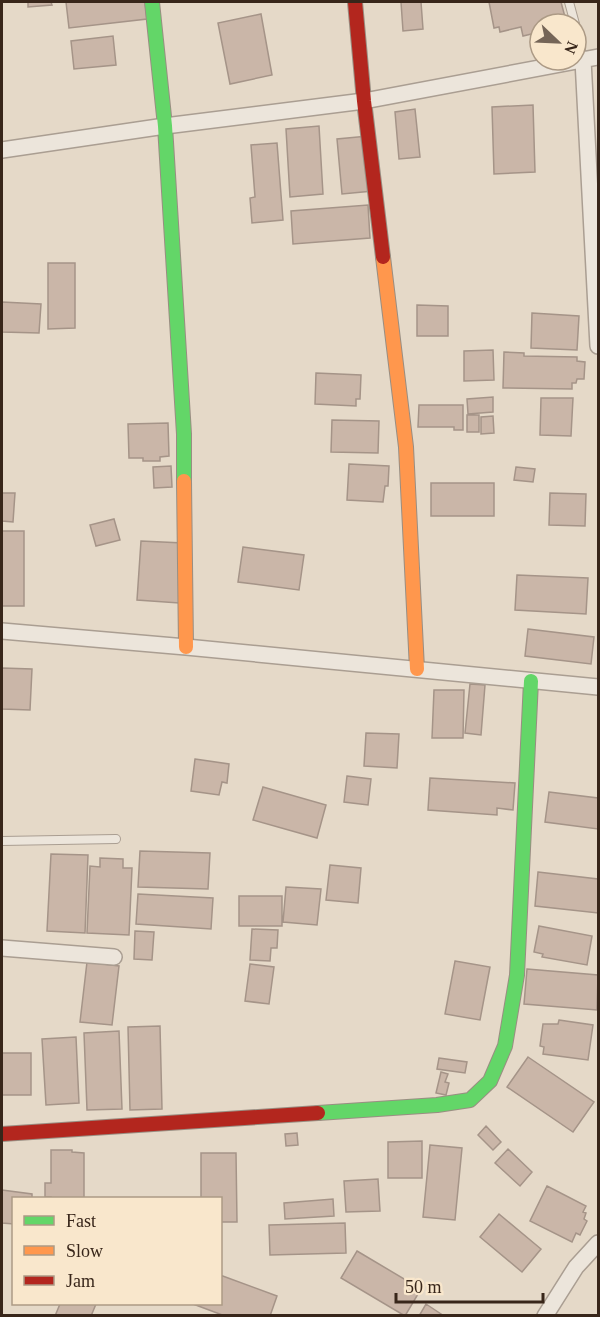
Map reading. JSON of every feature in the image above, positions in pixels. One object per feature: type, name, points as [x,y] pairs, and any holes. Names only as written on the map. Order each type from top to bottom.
[{"type":"street","points":[[152,2],[165,126],[184,434],[186,647]]},
{"type":"street","points":[[355,2],[364,101],[406,447],[417,669]]},
{"type":"street","points":[[2,150],[165,126],[364,101],[528,70]]},
{"type":"street","points":[[584,72],[598,346]]},
{"type":"street","points":[[2,631],[598,687]]},
{"type":"street","points":[[2,1134],[425,1106],[470,1100],[490,1081],[505,1046],[517,975],[531,681]]},
{"type":"street","points":[[2,948],[114,957]]},
{"type":"street","points":[[545,1316],[576,1267],[598,1243]]},
{"type":"lane","points":[[2,841],[116,840]]},
{"type":"building","points":[[28,2],[51,2],[52,5],[28,7]]},
{"type":"building","points":[[66,2],[145,2],[147,19],[69,28]]},
{"type":"building","points":[[401,2],[421,2],[423,29],[403,31]]},
{"type":"building","points":[[489,2],[561,2],[564,12],[528,12],[528,35],[523,36],[521,27],[500,32],[499,27],[494,28]]},
{"type":"building","points":[[261,14],[272,75],[230,84],[218,23]]},
{"type":"building","points":[[113,36],[116,65],[74,69],[71,41]]},
{"type":"building","points":[[533,105],[535,172],[494,174],[492,107]]},
{"type":"building","points":[[415,109],[420,157],[399,159],[395,112]]},
{"type":"building","points":[[319,126],[323,194],[290,197],[286,129]]},
{"type":"building","points":[[368,136],[373,191],[342,194],[337,139]]},
{"type":"building","points":[[277,143],[283,220],[252,223],[250,198],[255,197],[251,145]]},
{"type":"building","points":[[368,205],[370,238],[293,244],[291,211]]},
{"type":"building","points":[[48,263],[75,263],[75,328],[48,329]]},
{"type":"building","points":[[2,302],[41,304],[39,333],[2,332]]},
{"type":"building","points":[[417,305],[448,306],[448,336],[417,336]]},
{"type":"building","points":[[532,313],[579,316],[577,350],[531,348]]},
{"type":"building","points":[[493,350],[494,380],[464,381],[464,351]]},
{"type":"building","points":[[504,352],[524,353],[524,356],[577,357],[577,361],[585,362],[584,379],[577,379],[576,383],[572,383],[572,389],[503,388]]},
{"type":"building","points":[[316,373],[361,375],[360,399],[356,399],[356,406],[315,404]]},
{"type":"building","points":[[493,397],[493,412],[468,414],[467,399]]},
{"type":"building","points":[[541,398],[573,398],[571,436],[540,435]]},
{"type":"building","points":[[419,405],[463,405],[463,430],[454,430],[454,427],[418,427]]},
{"type":"building","points":[[467,415],[479,415],[479,432],[467,432]]},
{"type":"building","points":[[493,416],[494,433],[481,434],[481,417]]},
{"type":"building","points":[[332,420],[379,421],[378,453],[331,452]]},
{"type":"building","points":[[168,423],[169,456],[160,457],[160,461],[129,458],[128,424]]},
{"type":"building","points":[[349,464],[389,466],[388,486],[385,486],[383,502],[347,500]]},
{"type":"building","points":[[171,466],[172,487],[154,488],[153,467]]},
{"type":"building","points":[[516,467],[535,469],[533,482],[514,480]]},
{"type":"building","points":[[431,483],[494,483],[494,516],[431,516]]},
{"type":"building","points":[[2,493],[15,493],[13,522],[2,521]]},
{"type":"building","points":[[550,493],[586,494],[585,526],[549,525]]},
{"type":"building","points":[[114,519],[120,540],[96,546],[90,525]]},
{"type":"building","points":[[2,531],[24,531],[24,606],[2,606]]},
{"type":"building","points":[[141,541],[183,543],[179,603],[137,600]]},
{"type":"building","points":[[243,547],[304,555],[299,590],[238,582]]},
{"type":"building","points":[[517,575],[588,578],[586,614],[515,610]]},
{"type":"building","points":[[528,629],[594,637],[591,664],[525,656]]},
{"type":"building","points":[[2,668],[32,669],[30,710],[2,709]]},
{"type":"building","points":[[470,684],[485,685],[481,735],[465,733]]},
{"type":"building","points":[[434,690],[464,690],[463,738],[432,738]]},
{"type":"building","points":[[366,733],[399,734],[397,768],[364,766]]},
{"type":"building","points":[[195,759],[229,764],[227,783],[222,782],[219,795],[191,791]]},
{"type":"building","points":[[347,776],[371,779],[368,805],[344,802]]},
{"type":"building","points":[[430,778],[515,783],[513,810],[497,808],[497,815],[428,810]]},
{"type":"building","points":[[263,787],[326,805],[317,838],[253,820]]},
{"type":"building","points":[[549,792],[598,798],[598,829],[545,822]]},
{"type":"building","points":[[140,851],[210,853],[208,889],[138,887]]},
{"type":"building","points":[[51,854],[88,855],[85,933],[47,931]]},
{"type":"building","points":[[100,858],[123,859],[123,868],[132,868],[129,935],[87,933],[90,866],[100,867]]},
{"type":"building","points":[[330,865],[361,868],[358,903],[326,900]]},
{"type":"building","points":[[538,872],[598,879],[598,913],[535,906]]},
{"type":"building","points":[[286,887],[321,889],[317,925],[283,922]]},
{"type":"building","points":[[138,894],[213,898],[211,929],[136,924]]},
{"type":"building","points":[[239,896],[282,896],[282,926],[239,926]]},
{"type":"building","points":[[539,926],[592,936],[587,965],[542,957],[543,954],[534,952]]},
{"type":"building","points":[[252,929],[278,930],[277,948],[271,948],[270,961],[250,960]]},
{"type":"building","points":[[135,931],[154,932],[152,960],[134,959]]},
{"type":"building","points":[[455,961],[490,967],[480,1020],[445,1014]]},
{"type":"building","points":[[87,962],[119,966],[112,1025],[80,1022]]},
{"type":"building","points":[[250,964],[274,967],[269,1004],[245,1001]]},
{"type":"building","points":[[527,969],[598,975],[597,1010],[524,1004]]},
{"type":"building","points":[[559,1020],[593,1025],[588,1060],[543,1054],[544,1047],[540,1046],[543,1024],[558,1024]]},
{"type":"building","points":[[160,1026],[162,1109],[130,1110],[128,1027]]},
{"type":"building","points":[[119,1031],[122,1109],[87,1110],[84,1033]]},
{"type":"building","points":[[76,1037],[79,1103],[46,1105],[42,1039]]},
{"type":"building","points":[[2,1053],[31,1053],[31,1095],[2,1095]]},
{"type":"building","points":[[528,1057],[594,1102],[573,1132],[507,1087]]},
{"type":"building","points":[[439,1058],[467,1062],[465,1073],[437,1069]]},
{"type":"building","points":[[441,1072],[448,1074],[445,1082],[449,1083],[446,1095],[436,1093]]},
{"type":"building","points":[[486,1126],[501,1142],[493,1150],[478,1135]]},
{"type":"building","points":[[297,1133],[298,1145],[286,1146],[285,1134]]},
{"type":"building","points":[[422,1141],[422,1178],[388,1178],[388,1142]]},
{"type":"building","points":[[430,1145],[462,1148],[455,1220],[423,1217]]},
{"type":"building","points":[[508,1149],[532,1172],[520,1186],[495,1163]]},
{"type":"building","points":[[51,1150],[72,1150],[72,1152],[84,1153],[84,1197],[45,1197],[45,1183],[51,1183]]},
{"type":"building","points":[[201,1153],[236,1153],[237,1222],[222,1222],[222,1197],[201,1197]]},
{"type":"building","points":[[378,1179],[380,1211],[346,1212],[344,1181]]},
{"type":"building","points":[[547,1186],[586,1206],[583,1212],[586,1213],[584,1219],[587,1221],[580,1235],[576,1233],[572,1242],[530,1221]]},
{"type":"building","points":[[2,1190],[32,1194],[32,1197],[12,1197],[12,1224],[2,1223]]},
{"type":"building","points":[[333,1199],[334,1216],[285,1219],[284,1203]]},
{"type":"building","points":[[499,1214],[541,1249],[522,1272],[480,1237]]},
{"type":"building","points":[[345,1223],[346,1253],[270,1255],[269,1225]]},
{"type":"building","points":[[357,1251],[421,1289],[405,1316],[341,1278]]},
{"type":"building","points":[[222,1276],[277,1296],[270,1316],[225,1316],[196,1305],[222,1305]]},
{"type":"building","points":[[426,1304],[444,1316],[419,1316]]},
{"type":"building","points":[[60,1305],[96,1305],[91,1316],[55,1316]]},
{"type":"traffic: fast","points":[[152,2],[165,126],[184,434],[184,481]]},
{"type":"traffic: fast","points":[[318,1113],[437,1105],[470,1100],[490,1081],[505,1046],[517,975],[531,681]]},
{"type":"traffic: slow","points":[[383,257],[406,447],[417,669]]},
{"type":"traffic: slow","points":[[184,481],[186,647]]},
{"type":"traffic: jam","points":[[355,2],[364,101],[383,257]]},
{"type":"traffic: jam","points":[[2,1134],[318,1113]]}]
